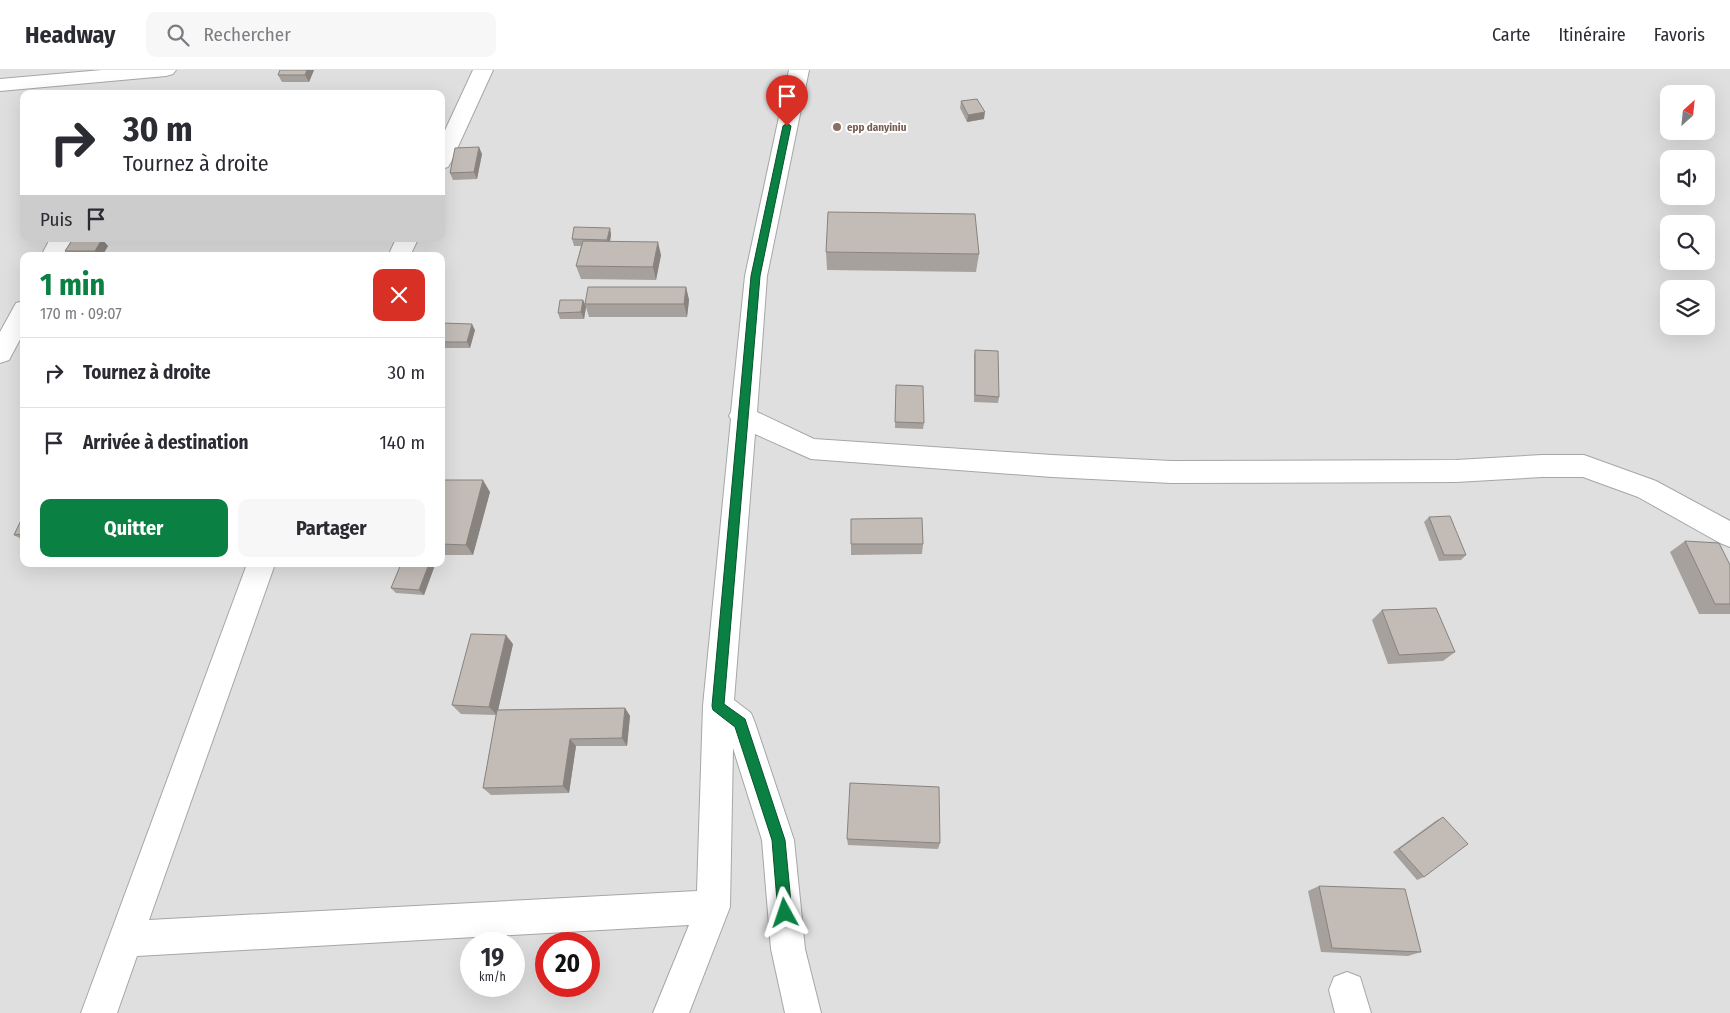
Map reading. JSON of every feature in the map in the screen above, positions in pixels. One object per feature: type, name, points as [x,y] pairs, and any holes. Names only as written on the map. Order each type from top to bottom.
[{"type":"street","points":[[445,153],[483,70]]},
{"type":"street","points":[[671,1013],[713,907],[718,706],[742,416],[756,276],[799,70]]},
{"type":"street","points":[[12,80],[158,71]]},
{"type":"street","points":[[141,90],[158,71]]},
{"type":"street","points":[[0,354],[20,316]]},
{"type":"street","points":[[742,416],[811,449],[1052,466],[1191,472],[1456,471],[1542,466],[1584,466],[1647,489],[1730,535]]},
{"type":"street","points":[[99,1013],[260,567]]},
{"type":"street","points":[[718,706],[740,723],[778,840],[788,949],[803,1013]]},
{"type":"street","points":[[126,939],[713,907]]},
{"type":"shaded area","points":[[0,70],[1730,70],[1730,1013],[0,1013]]},
{"type":"building","points":[[280,70],[307,70],[305,75],[278,75]]},
{"type":"building","points":[[977,99],[985,112],[968,115],[961,101]]},
{"type":"building","points":[[479,147],[474,172],[450,173],[455,148]]},
{"type":"building","points":[[828,212],[975,214],[979,254],[826,252]]},
{"type":"building","points":[[574,227],[610,228],[607,240],[572,239]]},
{"type":"building","points":[[583,241],[658,242],[653,267],[576,266]]},
{"type":"building","points":[[71,242],[100,242],[95,251],[65,251]]},
{"type":"building","points":[[588,287],[686,287],[684,304],[585,304]]},
{"type":"building","points":[[560,300],[583,300],[581,312],[558,313]]},
{"type":"building","points":[[445,323],[472,324],[467,342],[445,342]]},
{"type":"building","points":[[975,350],[998,351],[999,397],[975,395]]},
{"type":"building","points":[[896,385],[923,386],[924,423],[895,422]]},
{"type":"building","points":[[445,480],[483,480],[466,545],[445,544]]},
{"type":"building","points":[[1450,516],[1466,555],[1444,555],[1429,517]]},
{"type":"building","points":[[922,518],[923,544],[851,544],[851,519]]},
{"type":"building","points":[[20,522],[20,534],[14,535]]},
{"type":"building","points":[[1685,541],[1719,543],[1730,565],[1730,604],[1715,604]]},
{"type":"building","points":[[400,567],[428,567],[419,590],[391,588]]},
{"type":"building","points":[[1436,608],[1455,652],[1399,655],[1382,610]]},
{"type":"building","points":[[471,634],[506,635],[489,707],[452,705]]},
{"type":"building","points":[[625,708],[622,738],[570,739],[563,786],[483,788],[497,710]]},
{"type":"building","points":[[850,783],[939,787],[940,843],[847,839]]},
{"type":"building","points":[[1443,817],[1468,844],[1424,877],[1399,849]]},
{"type":"building","points":[[1319,886],[1405,889],[1421,952],[1332,948]]},
{"type":"place","name":"epp danyiniu","points":[[837,127]]},
{"type":"route","points":[[785,913],[778,840],[740,723],[718,706],[742,416],[756,276],[787,126]]}]
